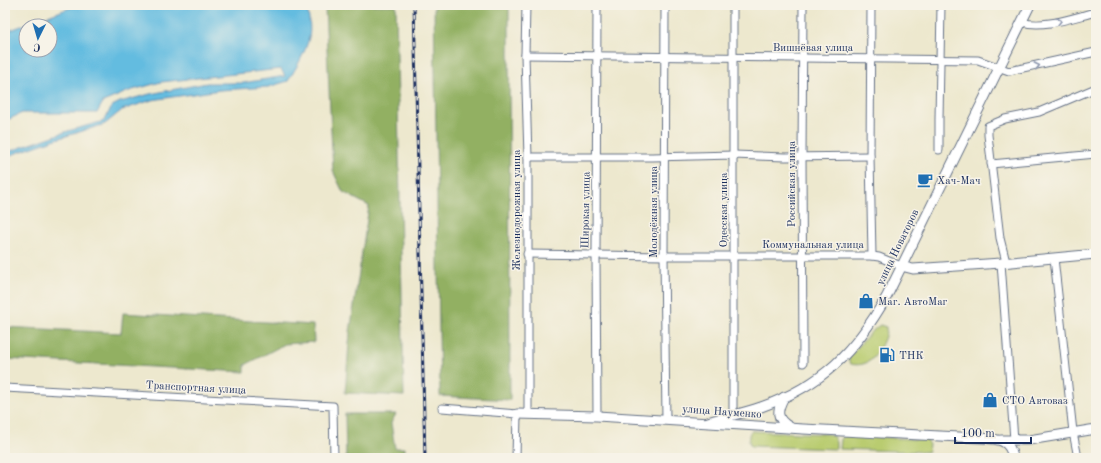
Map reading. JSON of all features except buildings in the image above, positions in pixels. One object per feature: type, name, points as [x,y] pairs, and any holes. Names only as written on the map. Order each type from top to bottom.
[{"type":"main road","name":"улица Новаторов","points":[[708,422],[762,406],[806,387],[823,376],[848,353],[866,331],[887,296],[1030,5]]},
{"type":"main road","name":"Коммунальная улица","points":[[901,266],[913,269],[1003,263],[1096,254]]},
{"type":"main road","points":[[779,421],[778,410],[784,397]]},
{"type":"main road","points":[[763,426],[757,421],[756,418],[758,410],[762,406],[771,408],[779,421],[791,428],[1000,440],[1029,440],[1096,429]]},
{"type":"main road","name":"улица Науменко","points":[[517,414],[597,416],[763,426],[779,421]]},
{"type":"main road","points":[[1000,440],[1007,444],[1012,454]]},
{"type":"street","name":"Железнодорожная улица","points":[[526,5],[525,55],[528,157],[528,414]]},
{"type":"street","name":"Широкая улица","points":[[597,5],[597,416]]},
{"type":"street","name":"Молодёжная улица","points":[[665,5],[664,256],[666,420]]},
{"type":"street","name":"Одесская улица","points":[[733,415],[734,5]]},
{"type":"street","name":"Российская улица","points":[[803,5],[803,363]]},
{"type":"street","points":[[871,5],[870,156],[872,256]]},
{"type":"street","points":[[940,150],[939,119],[941,5]]},
{"type":"street","points":[[1022,22],[1030,25],[1042,25],[1096,12]]},
{"type":"street","name":"Вишнёвая улица","points":[[525,55],[978,60],[1009,71],[1096,52]]},
{"type":"street","points":[[1014,440],[1003,263],[988,126],[1005,119],[1039,112],[1096,88]]},
{"type":"street","points":[[991,164],[1096,154]]},
{"type":"street","points":[[528,157],[664,157],[734,155],[785,157],[870,156]]},
{"type":"street","name":"Коммунальная улица","points":[[527,254],[664,256],[872,256],[879,257],[901,266]]},
{"type":"street","points":[[1054,258],[1073,432],[1078,458]]},
{"type":"street","name":"Транспортная улица","points":[[5,388],[333,406],[334,458]]},
{"type":"street","name":"улица Науменко","points":[[442,408],[517,414]]},
{"type":"street","points":[[516,458],[517,414]]},
{"type":"green space","points":[[321,5],[396,5],[404,396],[345,393],[350,332],[369,206],[343,192],[333,171],[325,8]]},
{"type":"green space","points":[[434,5],[509,5],[510,400],[440,396]]},
{"type":"green space","points":[[123,313],[313,325],[314,342],[285,344],[245,365],[245,372],[5,359],[5,327],[121,333]]},
{"type":"green space","points":[[880,325],[886,327],[886,335],[880,348],[870,361],[857,365],[851,364],[849,362],[849,357],[870,333]]},
{"type":"green space","points":[[345,414],[396,414],[391,423],[395,448],[405,448],[405,458],[346,458]]},
{"type":"green space","points":[[751,431],[828,434],[833,436],[836,442],[836,449],[751,446],[749,443],[749,434]]},
{"type":"green space","points":[[845,435],[927,440],[929,444],[928,452],[840,449],[841,439]]},
{"type":"water","points":[[97,5],[303,5],[308,12],[310,34],[303,54],[288,81],[268,87],[220,90],[152,100],[122,110],[105,124],[5,157],[5,153],[68,131],[104,121],[112,106],[120,102],[150,94],[207,83],[243,83],[285,76],[281,69],[161,82],[129,91],[103,102],[97,113],[22,113],[5,121],[5,32],[18,27],[18,58],[58,58],[58,18],[43,18],[72,7]]},
{"type":"railway","points":[[414,5],[425,458]]},
{"type":"place","name":"Хач-Мач","points":[[925,180]]},
{"type":"place","name":"Маг. АвтоМаг","points":[[866,301]]},
{"type":"place","name":"ТНК","points":[[887,355]]},
{"type":"place","name":"СТО Автоваз","points":[[990,400]]}]
